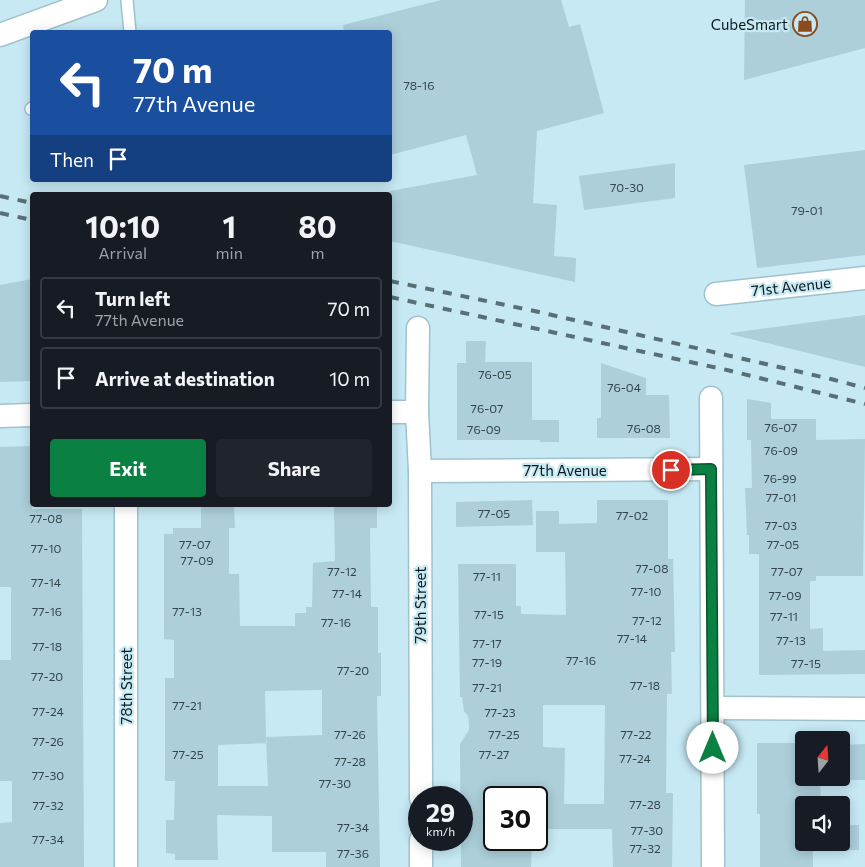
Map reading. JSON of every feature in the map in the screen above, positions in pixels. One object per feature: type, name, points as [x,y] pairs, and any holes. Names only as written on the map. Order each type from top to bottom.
[{"type":"street","points":[[0,35],[96,0]]},
{"type":"street","name":"71st Avenue","points":[[716,294],[865,278]]},
{"type":"street","name":"79th Street","points":[[418,328],[417,412],[420,471],[421,786]]},
{"type":"street","points":[[711,398],[713,867]]},
{"type":"street","points":[[392,412],[417,412]]},
{"type":"street","points":[[0,416],[30,415]]},
{"type":"street","name":"77th Avenue","points":[[420,471],[711,469]]},
{"type":"street","name":"78th Street","points":[[126,507],[126,867]]},
{"type":"street","points":[[713,708],[865,709]]},
{"type":"street","points":[[421,851],[421,867]]},
{"type":"lane","points":[[127,0],[130,30]]},
{"type":"building","points":[[441,0],[561,0],[569,27],[580,24],[604,113],[537,131],[533,203],[557,205],[554,256],[576,258],[575,282],[392,241],[392,192],[390,191],[477,175],[466,135],[392,154],[392,30],[344,30],[343,25]]},
{"type":"building","name":"CubeSmart","points":[[745,0],[865,0],[865,48],[744,80]]},
{"type":"building","points":[[865,150],[865,255],[757,268],[744,165]]},
{"type":"building","points":[[675,163],[675,198],[584,210],[579,176]]},
{"type":"building","points":[[30,279],[30,381],[0,382],[0,285]]},
{"type":"building","points":[[865,315],[865,367],[730,334],[730,333]]},
{"type":"building","points":[[466,341],[486,341],[485,362],[532,362],[532,420],[559,420],[559,442],[540,442],[540,440],[457,440],[457,363],[466,363]]},
{"type":"building","points":[[601,363],[646,378],[646,395],[669,395],[670,438],[597,438],[597,418],[601,418]]},
{"type":"building","points":[[747,399],[771,403],[771,419],[816,419],[816,440],[865,439],[863,576],[816,576],[816,581],[810,581],[810,629],[823,628],[823,651],[865,650],[865,674],[759,675],[759,554],[749,554],[749,535],[747,535],[745,488],[752,488],[751,440],[747,440]]},
{"type":"building","points":[[30,446],[30,507],[32,509],[82,509],[84,867],[0,867],[0,823],[12,822],[12,781],[0,781],[0,660],[11,660],[11,587],[0,587],[0,447]]},
{"type":"building","points":[[532,500],[533,525],[456,527],[456,502]]},
{"type":"building","points":[[597,500],[668,500],[668,559],[673,559],[675,652],[671,652],[672,694],[667,694],[666,793],[673,793],[672,867],[613,867],[612,829],[548,829],[548,786],[483,786],[483,851],[532,851],[531,867],[461,867],[461,851],[473,851],[473,786],[460,786],[460,744],[469,730],[469,724],[468,716],[464,711],[462,697],[460,697],[458,564],[516,564],[516,606],[521,606],[521,614],[566,615],[565,552],[536,552],[536,511],[559,511],[559,524],[597,523]],"holes":[[[543,705],[605,705],[604,804],[564,804],[565,748],[543,747]]]},
{"type":"building","points":[[201,507],[234,507],[235,528],[229,528],[229,574],[239,574],[240,626],[295,626],[295,613],[306,613],[306,607],[312,607],[313,563],[335,561],[334,507],[377,507],[377,528],[370,528],[371,607],[378,607],[378,653],[381,653],[381,696],[377,696],[380,867],[326,867],[326,852],[272,852],[272,816],[217,815],[218,860],[175,860],[175,854],[166,853],[166,820],[174,820],[175,781],[165,781],[165,678],[174,678],[174,640],[164,639],[164,534],[173,534],[173,528],[201,528]],"holes":[[[322,690],[322,735],[266,737],[265,691]],[[266,743],[268,786],[218,786],[218,745]]]},
{"type":"building","points":[[757,743],[795,743],[795,786],[820,786],[821,796],[795,796],[795,851],[813,851],[813,867],[760,867],[760,814],[757,814]]},
{"type":"building","points":[[865,744],[865,780],[850,780],[850,745]]},
{"type":"building","points":[[850,825],[859,825],[859,850],[850,850]]},
{"type":"railway","points":[[0,196],[30,203]]},
{"type":"railway","points":[[0,213],[30,220]]},
{"type":"railway","points":[[392,281],[539,312],[865,388]]},
{"type":"railway","points":[[392,297],[727,370],[865,404]]},
{"type":"place","name":"CubeSmart","points":[[805,24]]},
{"type":"route","points":[[671,470],[711,469],[713,748]]}]
